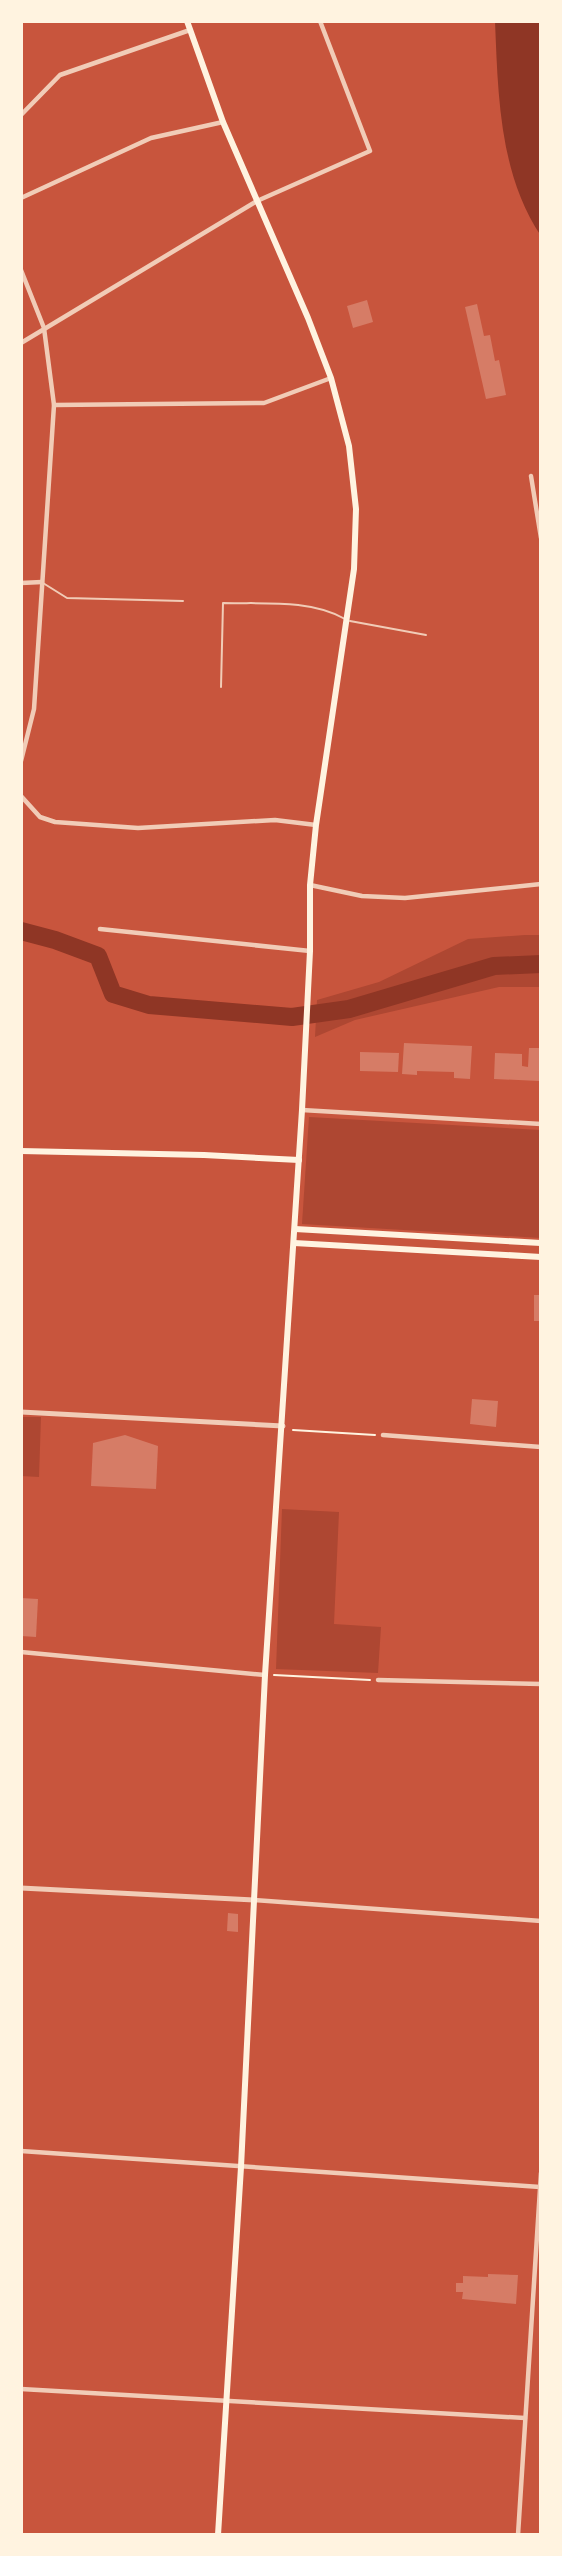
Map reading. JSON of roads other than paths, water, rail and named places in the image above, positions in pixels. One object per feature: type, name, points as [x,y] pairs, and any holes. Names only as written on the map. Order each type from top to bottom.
[{"type":"main road","points":[[187,21],[223,122],[331,377],[349,446],[356,509],[354,569],[316,825],[310,886],[310,962],[305,1064],[265,1675],[242,2167],[218,2535]]},
{"type":"main road","points":[[21,1151],[299,1160]]},
{"type":"main road","points":[[295,1229],[541,1243]]},
{"type":"main road","points":[[294,1243],[541,1257]]},
{"type":"street","points":[[21,343],[257,201],[370,151],[320,21]]},
{"type":"street","points":[[21,115],[60,75],[190,30]]},
{"type":"street","points":[[21,198],[151,138],[223,122]]},
{"type":"street","points":[[21,270],[44,328],[54,405],[34,709],[21,761]]},
{"type":"street","points":[[54,405],[264,404],[331,377]]},
{"type":"street","points":[[531,476],[541,538]]},
{"type":"street","points":[[21,583],[42,582]]},
{"type":"street","points":[[21,796],[40,817],[55,822],[138,828],[275,820],[316,825]]},
{"type":"street","points":[[310,886],[362,896],[405,898],[541,884]]},
{"type":"street","points":[[100,929],[310,951]]},
{"type":"street","points":[[302,1110],[541,1124]]},
{"type":"street","points":[[21,1412],[283,1426]]},
{"type":"street","points":[[383,1435],[541,1447]]},
{"type":"street","points":[[21,1652],[265,1675]]},
{"type":"street","points":[[378,1681],[541,1684]]},
{"type":"street","points":[[21,1888],[254,1900],[541,1921]]},
{"type":"street","points":[[21,2151],[541,2187]]},
{"type":"street","points":[[518,2535],[541,2173]]},
{"type":"street","points":[[21,2389],[227,2403],[525,2418]]},
{"type":"lane","points":[[42,582],[67,598],[183,601]]},
{"type":"lane","points":[[222,687],[223,603],[303,606],[331,611],[346,620],[426,635]]},
{"type":"waterway","points":[[21,931],[98,956],[113,994],[149,1005],[292,1017],[349,1009],[494,966],[541,964]]}]
